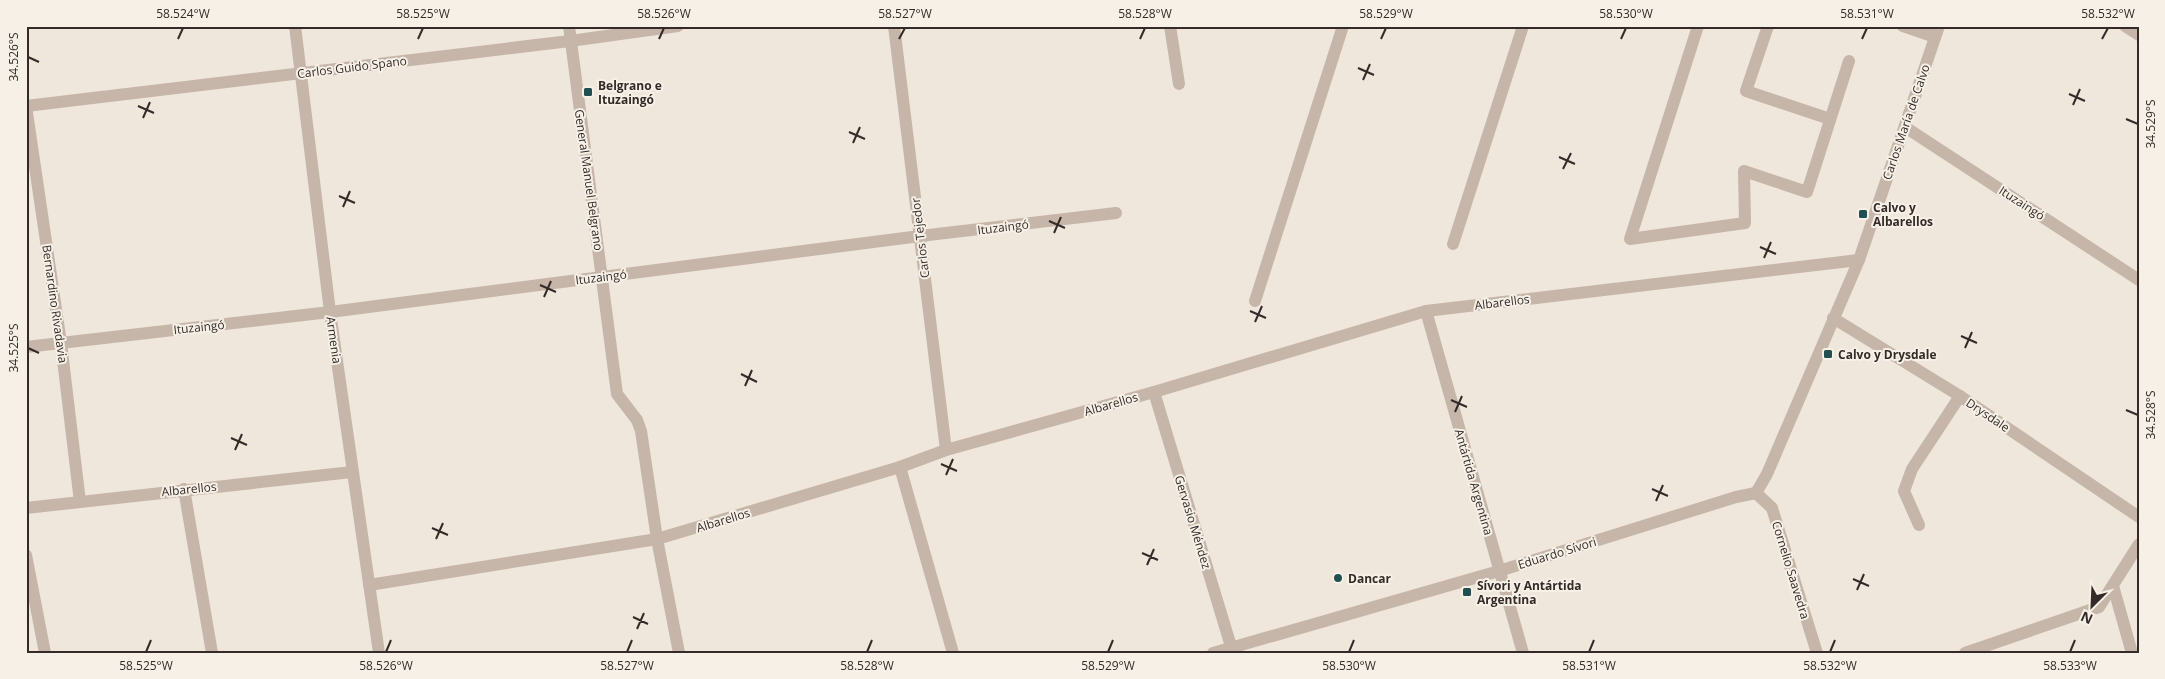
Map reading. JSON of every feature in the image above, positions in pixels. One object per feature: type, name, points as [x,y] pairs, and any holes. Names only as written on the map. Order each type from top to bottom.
[{"type":"street","name":"Armenia","points":[[296,26],[330,312],[379,653]]},
{"type":"street","name":"General Manuel Belgrano","points":[[568,26],[617,394],[637,420],[641,431],[657,539],[679,653]]},
{"type":"street","name":"Carlos Guido Spano","points":[[26,106],[570,41],[678,26]]},
{"type":"street","name":"Carlos Tejedor","points":[[894,26],[946,450]]},
{"type":"street","points":[[1170,26],[1179,84]]},
{"type":"street","points":[[1254,301],[1343,26]]},
{"type":"street","points":[[1453,244],[1523,26]]},
{"type":"street","points":[[1698,26],[1630,239],[1745,223],[1744,171],[1807,192],[1849,61]]},
{"type":"street","points":[[1768,26],[1746,91],[1830,119]]},
{"type":"street","points":[[1891,26],[1918,32],[1937,32]]},
{"type":"street","points":[[1902,26],[1918,32]]},
{"type":"street","points":[[2125,26],[2139,35]]},
{"type":"street","name":"Carlos María de Calvo","points":[[1756,493],[1767,474],[1859,260],[1937,32]]},
{"type":"street","name":"Bernardino Rivadavia","points":[[26,106],[61,343],[80,502]]},
{"type":"street","name":"Ituzaingó","points":[[1905,127],[2139,280]]},
{"type":"street","name":"Ituzaingó","points":[[26,347],[330,312],[920,236],[1116,213]]},
{"type":"street","name":"Albarellos","points":[[369,585],[657,539],[900,467],[946,450],[1154,392],[1426,311],[1859,260]]},
{"type":"street","name":"Antártida Argentina","points":[[1426,311],[1522,653]]},
{"type":"street","name":"Drysdale","points":[[1833,318],[1960,396],[2139,517]]},
{"type":"street","name":"Gervasio Méndez","points":[[1154,392],[1232,650]]},
{"type":"street","points":[[1919,525],[1904,491],[1912,469],[1960,396]]},
{"type":"street","points":[[900,467],[953,653]]},
{"type":"street","name":"Albarellos","points":[[26,508],[184,489],[352,472]]},
{"type":"street","points":[[184,489],[212,653]]},
{"type":"street","name":"Eduardo Sívori","points":[[1213,653],[1232,650],[1500,571],[1736,497],[1756,493]]},
{"type":"street","name":"Cornelio Saavedra","points":[[1756,493],[1772,508],[1817,653]]},
{"type":"street","points":[[1964,653],[2099,607],[2139,544]]},
{"type":"street","points":[[26,556],[45,653]]},
{"type":"street","points":[[2113,586],[2132,653]]},
{"type":"place","name":"Belgrano e Ituzaingó","points":[[588,92]]},
{"type":"place","name":"Calvo y Albarellos","points":[[1863,214]]},
{"type":"place","name":"Calvo y Drysdale","points":[[1828,354]]},
{"type":"place","name":"Dancar","points":[[1338,578]]},
{"type":"place","name":"Sívori y Antártida Argentina","points":[[1467,592]]}]
